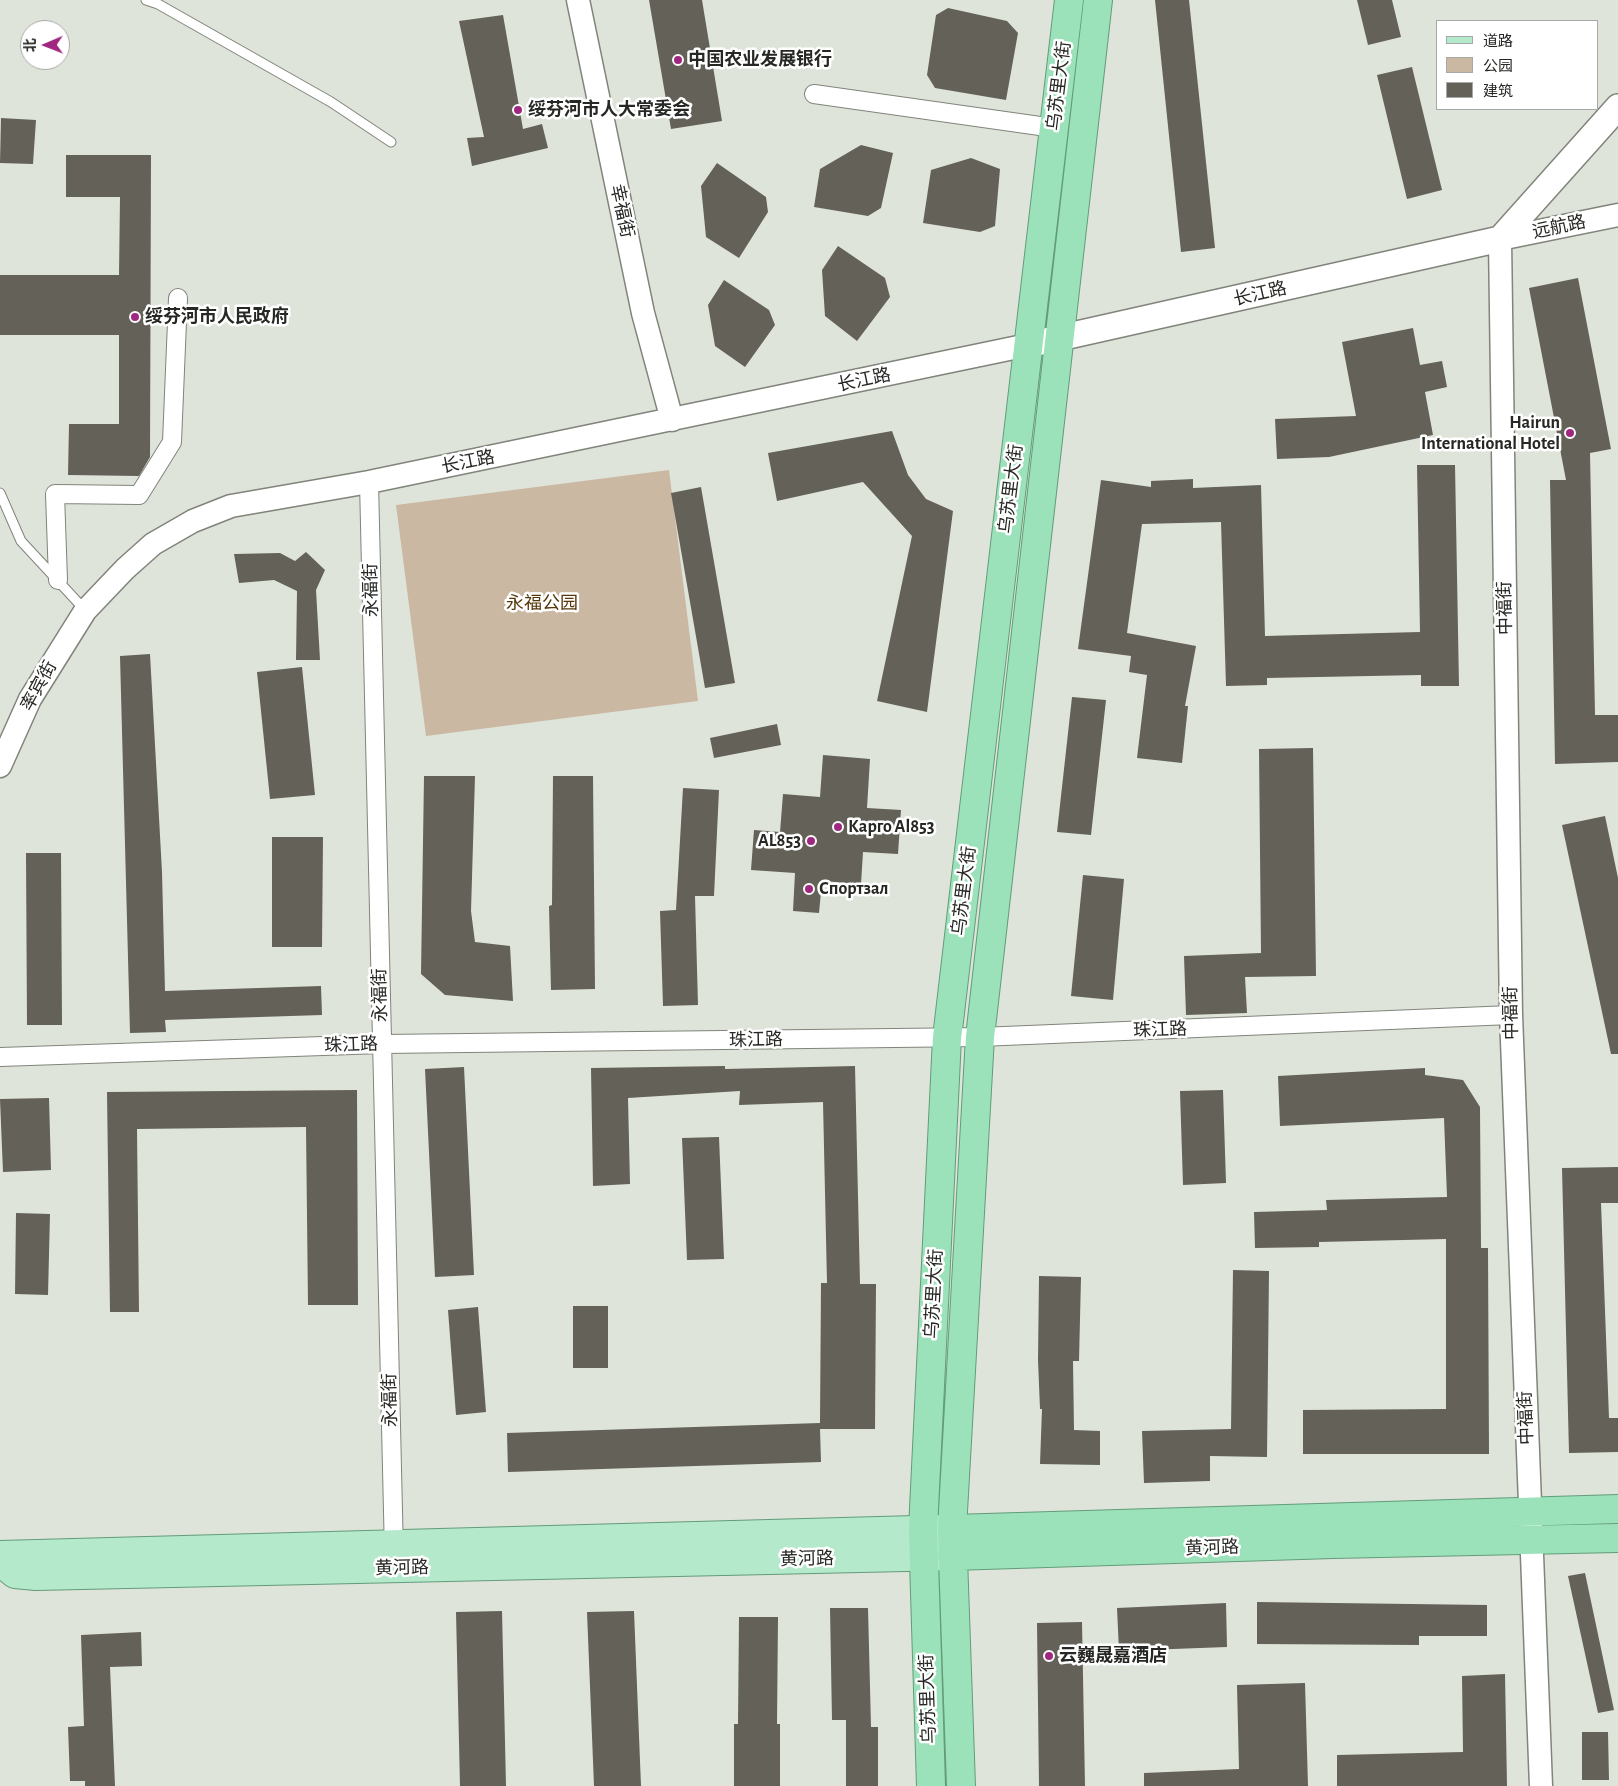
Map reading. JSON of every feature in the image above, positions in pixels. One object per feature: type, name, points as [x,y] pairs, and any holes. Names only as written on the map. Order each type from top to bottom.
[{"type":"highway","name":"乌苏里大街","points":[[931,1786],[924,1529],[947,1038],[1069,0]]},
{"type":"highway","name":"乌苏里大街","points":[[961,1786],[952,1529],[980,1038],[1098,0]]},
{"type":"highway","name":"黄河路","points":[[952,1529],[1618,1509]]},
{"type":"highway","name":"黄河路","points":[[952,1556],[1333,1544],[1618,1538]]},
{"type":"main road","points":[[1500,239],[1618,108]]},
{"type":"main road","name":"长江路","points":[[1028,345],[1500,239]]},
{"type":"main road","name":"黄河路","points":[[0,1562],[15,1574],[36,1576],[952,1529]]},
{"type":"main road","name":"黄河路","points":[[0,1555],[394,1557],[952,1556]]},
{"type":"street","name":"幸福街","points":[[578,0],[643,313],[672,420]]},
{"type":"street","points":[[814,94],[1054,128]]},
{"type":"street","name":"远航路","points":[[1500,239],[1618,215]]},
{"type":"street","name":"中福街","points":[[1500,239],[1511,1015],[1541,1786]]},
{"type":"street","points":[[58,580],[56,494],[139,494],[172,442],[178,298]]},
{"type":"street","name":"长江路","points":[[85,610],[125,569],[154,544],[193,521],[230,506],[369,482],[1028,345]]},
{"type":"street","name":"永福街","points":[[369,482],[394,1557]]},
{"type":"street","name":"率宾街","points":[[0,766],[30,699],[85,610]]},
{"type":"street","name":"珠江路","points":[[0,1057],[382,1044],[980,1038],[1511,1015]]},
{"type":"lane","points":[[146,0],[158,4],[331,102],[391,142]]},
{"type":"lane","points":[[0,493],[21,541],[85,610]]},
{"type":"green space","name":"永福公园","points":[[669,470],[698,701],[426,736],[396,505]]},
{"type":"building","points":[[649,0],[702,0],[722,121],[671,129]]},
{"type":"building","points":[[1155,0],[1189,0],[1215,248],[1181,252]]},
{"type":"building","points":[[1357,0],[1392,0],[1401,37],[1368,45]]},
{"type":"building","points":[[948,8],[1007,21],[1018,33],[1006,100],[935,88],[927,75],[936,15]]},
{"type":"building","points":[[503,15],[523,129],[542,124],[548,148],[472,166],[467,138],[484,137],[459,21]]},
{"type":"building","points":[[1412,67],[1442,190],[1407,199],[1377,75]]},
{"type":"building","points":[[1,118],[36,120],[33,164],[0,163]]},
{"type":"building","points":[[861,145],[893,153],[881,208],[868,216],[814,207],[820,169]]},
{"type":"building","points":[[66,155],[151,155],[150,457],[139,476],[68,475],[69,424],[119,424],[119,335],[0,335],[0,275],[119,275],[120,197],[66,197]]},
{"type":"building","points":[[971,158],[1000,169],[995,226],[980,232],[923,223],[931,170]]},
{"type":"building","points":[[717,163],[766,197],[768,212],[739,258],[706,237],[701,186]]},
{"type":"building","points":[[838,246],[885,278],[890,297],[857,341],[825,316],[822,270]]},
{"type":"building","points":[[1578,278],[1611,449],[1590,453],[1595,715],[1618,715],[1618,762],[1555,764],[1550,480],[1566,480],[1529,288]]},
{"type":"building","points":[[724,280],[769,310],[775,325],[745,367],[715,346],[708,305]]},
{"type":"building","points":[[1413,328],[1420,365],[1442,361],[1447,387],[1425,392],[1433,435],[1329,457],[1277,459],[1275,419],[1356,416],[1342,342]]},
{"type":"building","points":[[892,431],[908,475],[926,499],[953,511],[927,712],[877,701],[912,536],[863,482],[777,501],[768,453]]},
{"type":"building","points":[[1417,465],[1455,465],[1459,686],[1421,686],[1421,675],[1267,678],[1267,685],[1226,686],[1221,522],[1142,524],[1127,633],[1196,646],[1185,706],[1188,706],[1182,763],[1137,758],[1147,675],[1129,672],[1131,656],[1078,649],[1101,480],[1151,487],[1151,481],[1193,479],[1193,488],[1261,485],[1265,636],[1420,632]]},
{"type":"building","points":[[701,487],[735,683],[705,688],[671,493]]},
{"type":"building","points":[[306,552],[325,570],[316,590],[320,660],[296,660],[297,591],[274,580],[239,583],[234,554],[280,553],[295,561]]},
{"type":"building","points":[[150,654],[162,872],[165,991],[321,986],[322,1015],[165,1020],[166,1032],[130,1033],[120,656]]},
{"type":"building","points":[[302,667],[315,795],[270,799],[257,672]]},
{"type":"building","points":[[1072,697],[1106,700],[1091,835],[1057,832]]},
{"type":"building","points":[[777,724],[781,745],[714,758],[710,738]]},
{"type":"building","points":[[1313,748],[1316,976],[1245,977],[1247,1013],[1186,1015],[1184,956],[1261,953],[1259,749]]},
{"type":"building","points":[[823,755],[870,759],[867,808],[901,810],[898,854],[863,852],[861,884],[822,881],[819,913],[793,911],[795,873],[751,870],[754,830],[780,832],[783,794],[820,797]]},
{"type":"building","points":[[424,776],[475,776],[471,911],[475,942],[510,946],[513,1001],[445,995],[421,974]]},
{"type":"building","points":[[553,776],[593,776],[595,989],[551,990],[549,906],[552,905]]},
{"type":"building","points":[[683,788],[719,790],[714,896],[695,896],[698,1005],[663,1006],[660,911],[676,910]]},
{"type":"building","points":[[1605,816],[1618,878],[1618,1054],[1611,1054],[1562,825]]},
{"type":"building","points":[[272,837],[323,837],[322,947],[272,947]]},
{"type":"building","points":[[26,853],[61,853],[62,1025],[27,1025]]},
{"type":"building","points":[[1083,875],[1124,879],[1113,1000],[1071,996]]},
{"type":"building","points":[[725,1066],[725,1069],[855,1066],[860,1284],[876,1284],[875,1429],[820,1429],[821,1462],[508,1472],[507,1433],[820,1423],[821,1283],[827,1283],[823,1102],[739,1105],[740,1091],[628,1098],[630,1184],[593,1186],[591,1068]]},
{"type":"building","points":[[464,1067],[474,1275],[435,1277],[425,1069]]},
{"type":"building","points":[[1425,1068],[1425,1075],[1463,1080],[1480,1107],[1481,1248],[1488,1248],[1489,1454],[1303,1454],[1303,1410],[1446,1409],[1446,1239],[1319,1242],[1319,1247],[1255,1248],[1254,1212],[1327,1210],[1326,1200],[1447,1197],[1444,1118],[1280,1126],[1278,1076]]},
{"type":"building","points":[[357,1090],[358,1305],[308,1305],[306,1127],[137,1129],[139,1312],[110,1312],[107,1092]]},
{"type":"building","points":[[1223,1090],[1226,1183],[1183,1185],[1180,1091]]},
{"type":"building","points":[[49,1098],[51,1170],[3,1172],[0,1099]]},
{"type":"building","points":[[719,1137],[724,1259],[687,1260],[682,1138]]},
{"type":"building","points":[[1618,1167],[1618,1203],[1601,1203],[1609,1418],[1618,1418],[1618,1452],[1569,1453],[1562,1168]]},
{"type":"building","points":[[16,1213],[50,1214],[48,1295],[15,1294]]},
{"type":"building","points":[[1233,1270],[1269,1271],[1267,1457],[1210,1456],[1210,1481],[1144,1483],[1142,1431],[1231,1429]]},
{"type":"building","points":[[1039,1276],[1081,1277],[1079,1361],[1073,1361],[1074,1430],[1100,1431],[1100,1465],[1040,1464],[1042,1409],[1040,1409],[1038,1360]]},
{"type":"building","points":[[573,1306],[608,1306],[608,1368],[573,1368]]},
{"type":"building","points":[[478,1307],[486,1412],[456,1415],[448,1310]]},
{"type":"building","points":[[1585,1573],[1614,1710],[1598,1713],[1568,1576]]},
{"type":"building","points":[[1257,1602],[1487,1605],[1487,1636],[1419,1636],[1419,1645],[1257,1644]]},
{"type":"building","points":[[1226,1603],[1227,1647],[1119,1651],[1117,1608]]},
{"type":"building","points":[[830,1608],[868,1608],[871,1727],[878,1727],[878,1786],[846,1786],[846,1720],[832,1720]]},
{"type":"building","points":[[502,1611],[506,1786],[460,1786],[456,1612]]},
{"type":"building","points":[[634,1611],[641,1786],[594,1786],[587,1612]]},
{"type":"building","points":[[739,1617],[778,1617],[777,1724],[780,1724],[780,1786],[734,1786],[734,1724],[738,1724]]},
{"type":"building","points":[[1082,1622],[1085,1786],[1039,1786],[1037,1623]]},
{"type":"building","points":[[141,1632],[142,1666],[110,1667],[115,1786],[85,1786],[85,1781],[70,1781],[68,1727],[84,1726],[81,1635]]},
{"type":"building","points":[[1505,1674],[1507,1786],[1337,1786],[1337,1755],[1463,1752],[1462,1676]]},
{"type":"building","points":[[1305,1683],[1308,1786],[1144,1786],[1144,1773],[1239,1769],[1237,1685]]},
{"type":"building","points":[[1582,1732],[1608,1732],[1609,1780],[1582,1780]]},
{"type":"place","name":"中国农业发展银行","points":[[678,60]]},
{"type":"place","name":"绥芬河市人大常委会","points":[[518,110]]},
{"type":"place","name":"绥芬河市人民政府","points":[[135,317]]},
{"type":"place","name":"Hairun International Hotel","points":[[1570,433]]},
{"type":"place","name":"Карго Al853","points":[[838,827]]},
{"type":"place","name":"AL853","points":[[811,841]]},
{"type":"place","name":"Спортзал","points":[[809,889]]},
{"type":"place","name":"云巍晟嘉酒店","points":[[1049,1656]]}]
